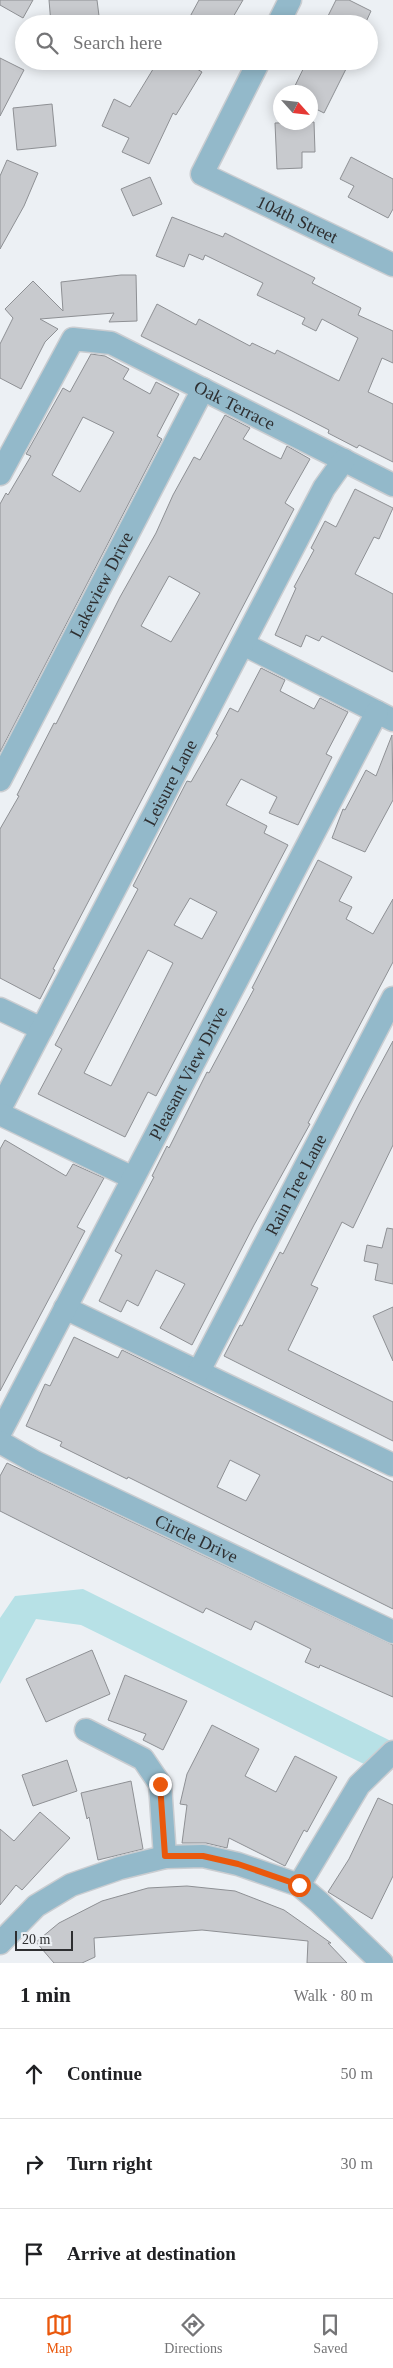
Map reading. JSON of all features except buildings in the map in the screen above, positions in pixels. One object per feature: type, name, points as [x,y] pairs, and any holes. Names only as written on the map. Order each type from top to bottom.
[{"type":"street","points":[[282,15],[290,0]]},
{"type":"street","name":"104th Street","points":[[254,70],[202,174],[393,265]]},
{"type":"street","name":"Oak Terrace","points":[[0,474],[73,339],[110,343],[393,485]]},
{"type":"street","name":"Lakeview Drive","points":[[0,780],[203,389]]},
{"type":"street","name":"Leisure Lane","points":[[0,1109],[324,488],[344,460]]},
{"type":"street","points":[[243,644],[385,716]]},
{"type":"street","name":"Pleasant View Drive","points":[[0,1433],[133,1178],[385,716]]},
{"type":"street","name":"Rain Tree Lane","points":[[199,1371],[393,998]]},
{"type":"street","points":[[0,1010],[42,1029]]},
{"type":"street","points":[[0,1114],[133,1178]]},
{"type":"street","points":[[65,1308],[393,1465]]},
{"type":"street","name":"Circle Drive","points":[[0,1442],[35,1462],[393,1632]]},
{"type":"street","points":[[86,1730],[143,1758],[160,1784],[165,1856]]},
{"type":"street","points":[[299,1885],[359,1785],[387,1758]]},
{"type":"street","points":[[0,1943],[36,1906],[71,1885],[120,1868],[165,1856],[212,1858],[238,1864],[299,1885],[382,1963]]},
{"type":"water","points":[[83,1589],[393,1742],[380,1749],[364,1764],[81,1625],[36,1619],[0,1684],[0,1618],[15,1596]]},
{"type":"route","points":[[160,1784],[165,1856],[203,1856],[238,1864],[299,1885]]}]
